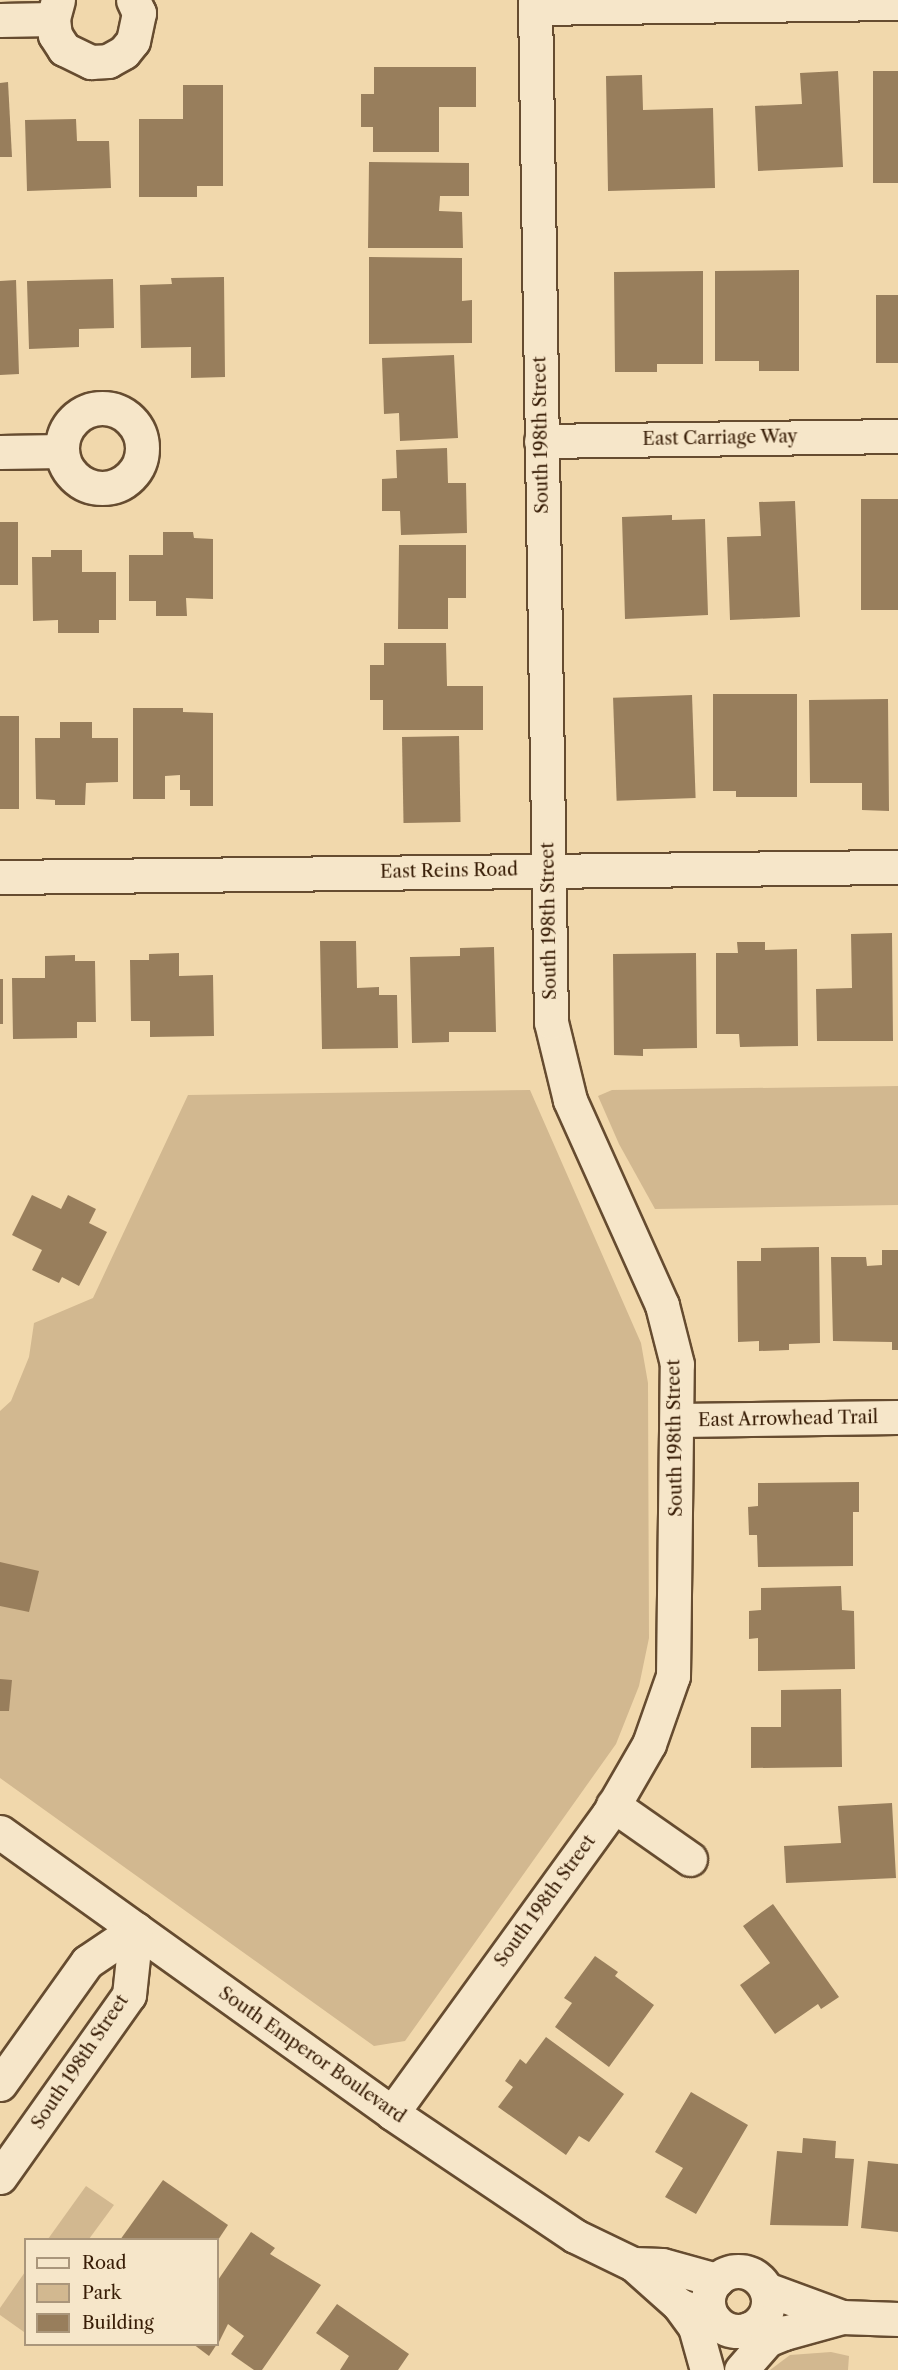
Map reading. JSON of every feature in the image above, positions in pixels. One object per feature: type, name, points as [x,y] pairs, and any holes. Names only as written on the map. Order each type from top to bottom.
[{"type":"street","points":[[0,20],[56,10],[55,35],[64,50],[91,62],[108,61],[124,52],[133,41],[139,13],[133,0]]},
{"type":"street","points":[[535,4],[898,3]]},
{"type":"street","name":"South 198th Street","points":[[392,2113],[613,1805],[649,1744],[674,1676],[677,1364],[662,1305],[570,1100],[551,1022],[535,4]]},
{"type":"street","name":"East Carriage Way","points":[[541,441],[898,436]]},
{"type":"street","points":[[0,452],[62,451]]},
{"type":"street","name":"East Reins Road","points":[[0,878],[547,869],[898,867]]},
{"type":"street","name":"East Arrowhead Trail","points":[[677,1420],[898,1417]]},
{"type":"street","points":[[613,1805],[690,1859]]},
{"type":"street","name":"South Emperor Boulevard","points":[[0,1832],[392,2113],[575,2236],[633,2264],[679,2305],[715,2320],[730,2330],[748,2329],[784,2333],[842,2317]]},
{"type":"street","points":[[0,2084],[87,1962],[136,1929]]},
{"type":"street","name":"South 198th Street","points":[[0,2177],[129,1995],[136,1929]]},
{"type":"street","name":"South Emperor Boulevard","points":[[633,2264],[662,2265],[717,2280]]},
{"type":"street","points":[[715,2320],[708,2301],[717,2280],[725,2274],[744,2271],[761,2281],[766,2289],[765,2314],[748,2329]]},
{"type":"street","points":[[766,2289],[842,2317],[898,2319]]},
{"type":"street","points":[[679,2305],[695,2327],[707,2370]]},
{"type":"street","points":[[741,2370],[767,2340],[784,2333]]},
{"type":"green space","points":[[898,1086],[898,1205],[655,1209],[619,1144],[598,1096],[612,1090]]},
{"type":"green space","points":[[530,1090],[641,1343],[648,1383],[649,1638],[639,1686],[616,1744],[405,2041],[374,2046],[0,1778],[0,1411],[11,1401],[29,1357],[34,1323],[93,1298],[188,1095]]},
{"type":"green space","points":[[86,2186],[114,2205],[90,2238],[49,2238]]},
{"type":"green space","points":[[24,2273],[24,2332],[0,2315],[0,2308]]},
{"type":"green space","points":[[831,2352],[849,2356],[848,2370],[770,2370],[790,2355]]},
{"type":"building","points":[[374,67],[476,67],[476,107],[439,107],[439,152],[373,152],[373,127],[361,127],[361,94],[374,94]]},
{"type":"building","points":[[838,71],[843,167],[758,171],[755,106],[802,104],[800,73]]},
{"type":"building","points":[[873,71],[898,71],[898,183],[873,183]]},
{"type":"building","points":[[642,75],[643,110],[713,108],[715,188],[608,191],[606,76]]},
{"type":"building","points":[[8,82],[12,157],[0,157],[0,83]]},
{"type":"building","points":[[183,85],[223,85],[223,186],[197,186],[197,197],[139,197],[139,119],[183,119]]},
{"type":"building","points":[[76,119],[77,141],[109,141],[111,188],[27,191],[25,120]]},
{"type":"building","points":[[369,162],[469,163],[469,196],[440,196],[439,211],[462,212],[463,248],[368,248]]},
{"type":"building","points":[[369,257],[462,258],[462,301],[472,300],[472,343],[369,344]]},
{"type":"building","points":[[799,270],[799,371],[759,371],[759,361],[715,361],[715,271]]},
{"type":"building","points":[[703,271],[703,364],[657,364],[657,372],[615,372],[614,272]]},
{"type":"building","points":[[224,277],[225,377],[191,378],[191,347],[141,348],[140,285],[172,284],[171,278]]},
{"type":"building","points":[[113,279],[114,328],[79,329],[79,347],[29,349],[27,281]]},
{"type":"building","points":[[16,280],[19,374],[0,375],[0,281]]},
{"type":"building","points":[[876,295],[898,295],[898,363],[876,363]]},
{"type":"building","points":[[454,355],[458,438],[400,441],[399,413],[384,414],[382,358]]},
{"type":"building","points":[[447,448],[448,483],[466,483],[467,533],[401,535],[400,511],[382,511],[382,479],[397,478],[396,450]]},
{"type":"building","points":[[861,499],[898,499],[898,610],[861,610]]},
{"type":"building","points":[[795,501],[800,617],[730,620],[727,537],[761,536],[759,502]]},
{"type":"building","points":[[672,515],[672,520],[705,519],[708,615],[625,619],[622,517]]},
{"type":"building","points":[[0,522],[18,522],[18,585],[0,585]]},
{"type":"building","points":[[163,532],[193,532],[194,538],[213,539],[213,599],[186,598],[187,616],[156,616],[156,601],[129,601],[129,555],[163,555]]},
{"type":"building","points":[[399,545],[466,545],[466,598],[448,598],[448,629],[398,629]]},
{"type":"building","points":[[51,550],[82,550],[82,572],[116,572],[116,620],[99,620],[99,633],[58,633],[58,620],[33,621],[32,557],[51,557]]},
{"type":"building","points":[[384,643],[446,643],[447,686],[483,686],[483,730],[383,730],[383,700],[370,700],[370,665],[384,665]]},
{"type":"building","points":[[713,694],[797,694],[797,797],[736,797],[736,791],[713,791]]},
{"type":"building","points":[[692,695],[696,798],[617,801],[613,698]]},
{"type":"building","points":[[888,699],[889,811],[862,810],[862,783],[810,783],[809,700]]},
{"type":"building","points":[[133,708],[183,708],[183,712],[213,713],[213,806],[190,806],[190,790],[180,790],[180,775],[165,776],[165,799],[133,799]]},
{"type":"building","points":[[0,716],[19,716],[19,809],[0,809]]},
{"type":"building","points":[[60,722],[92,722],[92,738],[118,738],[118,782],[86,783],[85,805],[55,805],[55,800],[36,799],[35,738],[60,738]]},
{"type":"building","points":[[459,736],[461,822],[404,823],[402,737]]},
{"type":"building","points":[[892,933],[893,1041],[817,1041],[816,989],[852,988],[851,934]]},
{"type":"building","points":[[320,941],[356,941],[357,988],[379,987],[379,995],[397,995],[398,1048],[322,1049]]},
{"type":"building","points":[[737,942],[765,942],[765,950],[797,949],[798,1046],[740,1047],[739,1034],[716,1034],[716,953],[738,953]]},
{"type":"building","points":[[494,947],[496,1032],[449,1032],[449,1042],[412,1043],[410,957],[460,956],[460,948]]},
{"type":"building","points":[[179,953],[179,976],[213,975],[214,1036],[150,1037],[150,1021],[131,1021],[130,960],[149,960],[149,954]]},
{"type":"building","points":[[696,953],[697,1048],[643,1049],[643,1056],[614,1055],[613,954]]},
{"type":"building","points":[[75,955],[75,961],[95,961],[96,1022],[77,1022],[77,1038],[13,1039],[12,978],[45,978],[45,956]]},
{"type":"building","points":[[0,979],[3,979],[3,1024],[0,1024]]},
{"type":"building","points":[[32,1195],[61,1209],[68,1195],[96,1209],[89,1223],[107,1232],[79,1286],[62,1277],[59,1283],[32,1270],[42,1250],[12,1235]]},
{"type":"building","points":[[819,1247],[820,1343],[789,1344],[789,1350],[759,1351],[759,1341],[738,1342],[737,1261],[761,1261],[761,1248]]},
{"type":"building","points":[[882,1250],[898,1250],[898,1350],[892,1350],[892,1342],[833,1341],[831,1257],[866,1257],[867,1266],[882,1265]]},
{"type":"building","points":[[859,1482],[859,1512],[853,1512],[853,1566],[758,1567],[757,1535],[749,1535],[748,1507],[758,1506],[758,1483]]},
{"type":"building","points":[[0,1562],[39,1571],[29,1612],[0,1606]]},
{"type":"building","points":[[841,1586],[842,1610],[854,1611],[855,1669],[758,1671],[758,1638],[749,1639],[749,1611],[761,1610],[761,1588]]},
{"type":"building","points":[[0,1679],[12,1680],[9,1711],[0,1711]]},
{"type":"building","points":[[841,1689],[842,1767],[751,1768],[751,1727],[781,1727],[781,1690]]},
{"type":"building","points":[[892,1803],[896,1878],[786,1883],[784,1846],[841,1843],[838,1806]]},
{"type":"building","points":[[773,1904],[839,1997],[821,2009],[818,2004],[775,2034],[740,1985],[770,1963],[743,1926]]},
{"type":"building","points":[[595,1956],[618,1972],[615,1976],[654,2005],[609,2067],[555,2027],[572,2003],[564,1998]]},
{"type":"building","points":[[546,2037],[624,2094],[589,2142],[579,2136],[566,2155],[498,2107],[513,2087],[505,2081],[520,2059],[526,2064]]},
{"type":"building","points":[[691,2092],[748,2125],[696,2214],[665,2197],[683,2168],[655,2152]]},
{"type":"building","points":[[803,2138],[836,2141],[835,2158],[854,2159],[848,2226],[770,2225],[777,2151],[802,2153]]},
{"type":"building","points":[[868,2161],[898,2164],[898,2232],[861,2228]]},
{"type":"building","points":[[163,2180],[228,2225],[219,2238],[121,2238]]},
{"type":"building","points":[[251,2232],[275,2248],[270,2254],[321,2285],[262,2370],[254,2370],[231,2354],[244,2336],[228,2324],[219,2342],[219,2279]]},
{"type":"building","points":[[337,2304],[409,2354],[398,2370],[340,2370],[349,2356],[316,2333]]},
{"type":"building","points":[[196,2346],[216,2346],[209,2356]]}]
